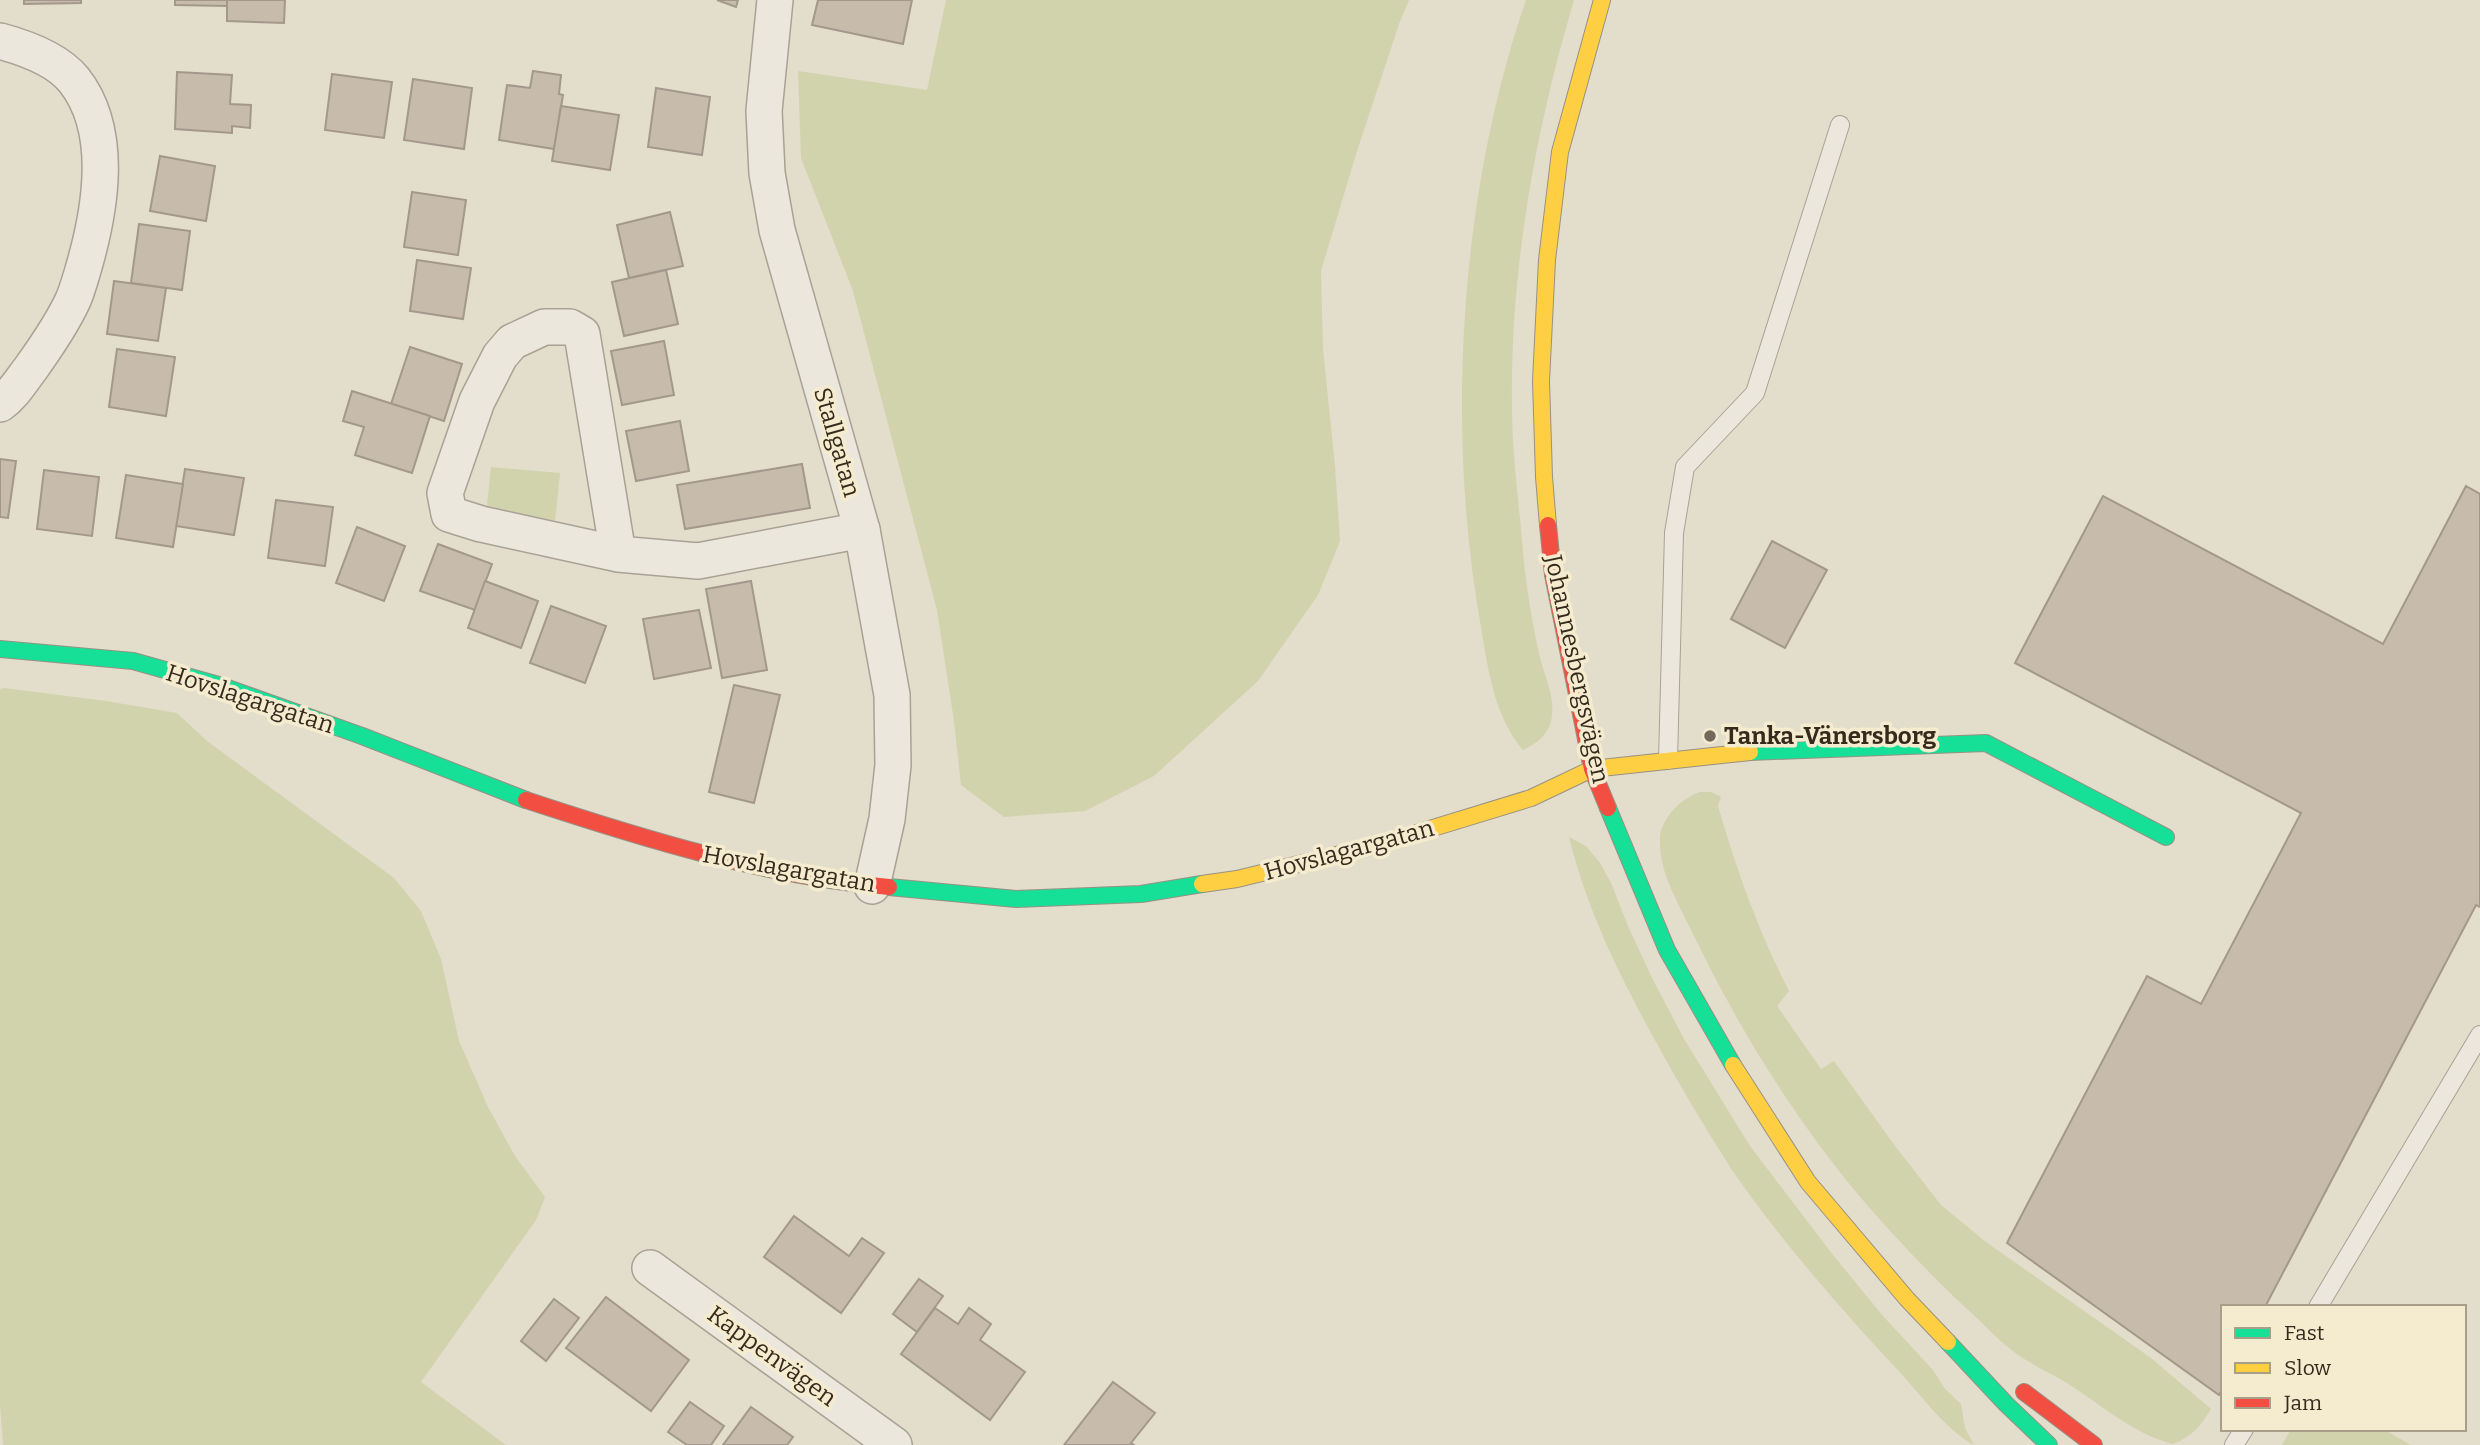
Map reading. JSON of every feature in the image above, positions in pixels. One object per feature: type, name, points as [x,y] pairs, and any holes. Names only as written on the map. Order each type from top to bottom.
[{"type":"street","name":"Stallgatan","points":[[775,0],[764,111],[767,173],[777,230],[862,530],[892,695],[893,765],[887,819],[873,886]]},
{"type":"street","name":"Johannesbergsvägen","points":[[1602,0],[1560,152],[1547,260],[1541,381],[1544,477],[1553,575],[1592,769],[1667,950],[1735,1069],[1808,1182],[1907,1299],[2006,1404],[2049,1445]]},
{"type":"street","points":[[0,41],[54,62],[74,80],[92,114],[100,161],[100,197],[90,245],[73,300],[45,349],[9,398],[0,404]]},
{"type":"street","points":[[618,554],[582,334],[570,327],[544,327],[512,342],[500,356],[477,401],[446,493],[449,514],[481,524],[618,554],[698,561],[862,530]]},
{"type":"street","name":"Hovslagargatan","points":[[0,649],[133,661],[222,686],[362,736],[515,796],[645,839],[745,865],[873,886],[1016,899],[1141,894],[1237,879],[1374,846],[1531,798],[1592,769],[1750,752],[1986,743],[2166,837]]},
{"type":"street","name":"Kappenvägen","points":[[650,1268],[894,1445]]},
{"type":"street","name":"Johannesbergsvägen","points":[[1907,1299],[2094,1445]]},
{"type":"lane","points":[[1668,760],[1674,533],[1685,467],[1755,393],[1840,125]]},
{"type":"lane","points":[[2319,1305],[2480,1035]]},
{"type":"green space","points":[[946,0],[1409,0],[1357,151],[1321,271],[1323,349],[1340,541],[1318,595],[1258,681],[1154,776],[1085,811],[1004,817],[961,785],[937,610],[853,291],[801,158],[798,71],[927,90]]},
{"type":"green space","points":[[1526,0],[1574,0],[1537,150],[1520,252],[1515,304],[1512,407],[1515,468],[1529,604],[1552,703],[1551,721],[1544,735],[1523,750],[1513,737],[1499,707],[1484,643],[1470,551],[1462,391],[1465,310],[1473,230],[1486,151],[1504,74]]},
{"type":"green space","points":[[491,467],[560,473],[555,521],[486,515]]},
{"type":"green space","points":[[0,689],[177,713],[207,741],[394,878],[421,911],[441,959],[459,1041],[488,1107],[515,1156],[545,1197],[536,1220],[421,1382],[506,1445],[3,1445],[0,1404]]},
{"type":"green space","points":[[1700,792],[1711,792],[1721,797],[1718,806],[1741,877],[1758,923],[1789,991],[1777,1006],[1821,1069],[1834,1061],[1941,1205],[1986,1242],[2151,1358],[2211,1409],[2190,1434],[2173,1444],[2146,1434],[2013,1351],[1918,1261],[1875,1214],[1812,1136],[1768,1070],[1728,1002],[1675,898],[1662,862],[1660,837],[1665,822],[1680,804]]},
{"type":"green space","points":[[1569,837],[1586,846],[1600,863],[1653,980],[1684,1039],[1750,1146],[1833,1255],[1883,1316],[1933,1370],[1945,1389],[1961,1404],[1965,1428],[1974,1445],[1942,1420],[1852,1320],[1789,1246],[1732,1170],[1674,1075],[1617,968],[1585,891]]},
{"type":"green space","points":[[2290,1431],[2386,1431],[2411,1445],[2282,1445]]},
{"type":"building","points":[[24,0],[81,0],[81,3],[24,4]]},
{"type":"building","points":[[175,0],[227,0],[227,6],[175,5]]},
{"type":"building","points":[[227,0],[285,0],[284,23],[227,21]]},
{"type":"building","points":[[717,0],[738,0],[736,7]]},
{"type":"building","points":[[818,0],[912,0],[903,44],[812,25]]},
{"type":"building","points":[[533,71],[561,75],[559,94],[563,95],[554,149],[499,140],[507,85],[530,88]]},
{"type":"building","points":[[177,72],[232,75],[230,104],[251,105],[250,128],[232,126],[232,133],[175,129]]},
{"type":"building","points":[[332,74],[392,82],[384,138],[325,130]]},
{"type":"building","points":[[413,79],[472,88],[464,149],[404,140]]},
{"type":"building","points":[[656,88],[710,97],[702,155],[648,147]]},
{"type":"building","points":[[561,106],[619,115],[610,170],[552,161]]},
{"type":"building","points":[[160,156],[215,166],[206,221],[150,211]]},
{"type":"building","points":[[412,192],[466,200],[458,255],[404,247]]},
{"type":"building","points":[[670,212],[683,266],[629,278],[617,225]]},
{"type":"building","points":[[139,224],[190,231],[182,290],[131,283]]},
{"type":"building","points":[[417,260],[471,268],[463,319],[410,311]]},
{"type":"building","points":[[666,270],[678,324],[624,336],[612,282]]},
{"type":"building","points":[[114,281],[166,288],[158,341],[107,334]]},
{"type":"building","points":[[664,341],[674,395],[622,405],[611,351]]},
{"type":"building","points":[[410,347],[462,364],[444,421],[391,404]]},
{"type":"building","points":[[117,349],[175,357],[166,416],[109,407]]},
{"type":"building","points":[[352,391],[430,416],[412,473],[355,455],[364,427],[343,421]]},
{"type":"building","points":[[680,421],[689,471],[636,481],[626,431]]},
{"type":"building","points":[[0,459],[16,461],[8,518],[0,517]]},
{"type":"building","points":[[802,464],[810,508],[685,529],[677,485]]},
{"type":"building","points":[[185,469],[244,478],[234,535],[176,526]]},
{"type":"building","points":[[44,470],[99,477],[92,536],[37,529]]},
{"type":"building","points":[[126,475],[183,484],[173,547],[116,538]]},
{"type":"building","points":[[2466,486],[2480,494],[2480,907],[2476,905],[2266,1305],[2221,1305],[2219,1395],[2007,1243],[2147,976],[2201,1004],[2301,813],[2015,663],[2103,496],[2383,644]]},
{"type":"building","points":[[276,500],[333,507],[325,566],[268,558]]},
{"type":"building","points":[[357,527],[405,546],[384,601],[336,583]]},
{"type":"building","points":[[1772,541],[1827,570],[1785,648],[1731,619]]},
{"type":"building","points":[[438,544],[492,564],[475,610],[420,591]]},
{"type":"building","points":[[485,581],[538,601],[521,648],[468,628]]},
{"type":"building","points":[[751,581],[767,670],[722,678],[706,589]]},
{"type":"building","points":[[551,606],[606,626],[585,683],[530,663]]},
{"type":"building","points":[[699,610],[711,668],[654,679],[643,619]]},
{"type":"building","points":[[734,685],[780,695],[754,803],[709,792]]},
{"type":"building","points":[[794,1216],[849,1256],[862,1238],[884,1253],[841,1313],[764,1257]]},
{"type":"building","points":[[919,1279],[943,1296],[917,1332],[893,1314]]},
{"type":"building","points":[[606,1297],[689,1360],[651,1411],[566,1348]]},
{"type":"building","points":[[554,1299],[579,1318],[546,1361],[521,1341]]},
{"type":"building","points":[[935,1308],[958,1324],[969,1308],[991,1324],[980,1340],[1025,1372],[990,1420],[901,1354]]},
{"type":"building","points":[[1113,1382],[1155,1413],[1131,1443],[1134,1445],[1064,1445]]},
{"type":"building","points":[[690,1402],[724,1426],[711,1445],[687,1445],[668,1432]]},
{"type":"building","points":[[751,1407],[793,1437],[787,1445],[723,1445]]},
{"type":"traffic: fast","points":[[0,649],[133,661],[222,686],[362,736],[526,800]]},
{"type":"traffic: fast","points":[[1750,752],[1986,743],[2166,837]]},
{"type":"traffic: fast","points":[[1608,808],[1667,950],[1733,1065]]},
{"type":"traffic: fast","points":[[889,887],[1016,899],[1141,894],[1202,884]]},
{"type":"traffic: fast","points":[[1948,1342],[2049,1445]]},
{"type":"traffic: slow","points":[[1548,525],[1541,381],[1547,260],[1560,152],[1602,0]]},
{"type":"traffic: slow","points":[[1202,884],[1237,879],[1374,846],[1531,798],[1592,769],[1750,752]]},
{"type":"traffic: slow","points":[[1733,1065],[1808,1182],[1907,1299],[1948,1342]]},
{"type":"traffic: jam","points":[[1548,525],[1553,575],[1592,769],[1608,808]]},
{"type":"traffic: jam","points":[[526,800],[660,842],[750,865],[842,882],[889,887]]},
{"type":"traffic: jam","points":[[2024,1392],[2094,1445]]},
{"type":"place","name":"Tanka-Vänersborg","points":[[1710,736]]}]
